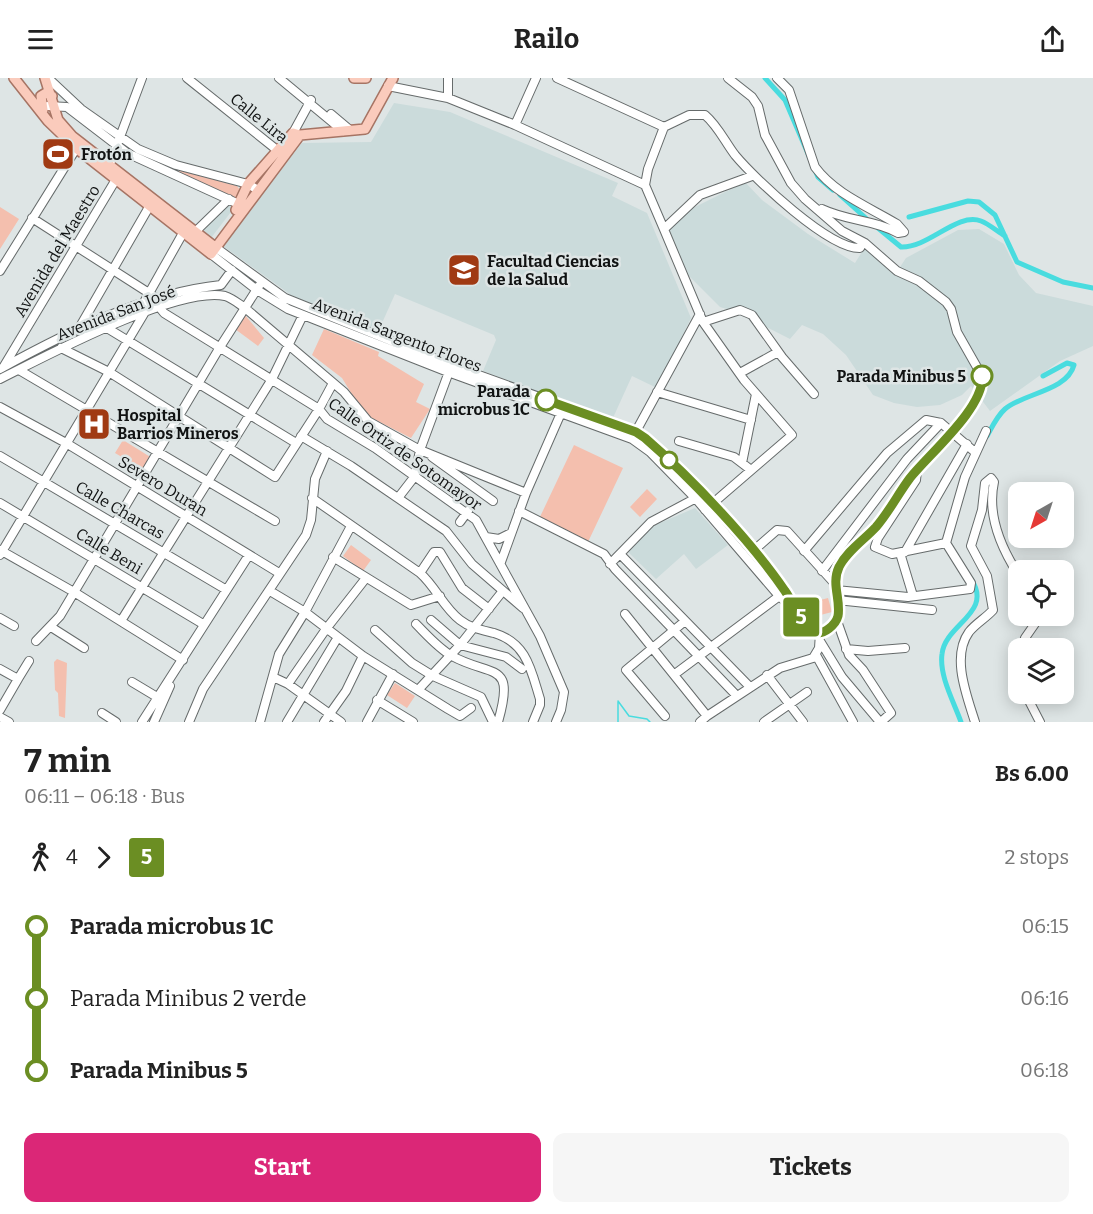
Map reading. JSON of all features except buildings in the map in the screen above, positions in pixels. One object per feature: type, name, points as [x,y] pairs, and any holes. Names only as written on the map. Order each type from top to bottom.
[{"type":"main road","name":"Avenida Sargento Flores","points":[[14,78],[31,97],[48,96],[58,120],[78,145],[149,207],[183,233],[211,249]]},
{"type":"main road","points":[[354,78],[366,78]]},
{"type":"main road","points":[[211,249],[242,205],[258,190],[296,134],[360,130],[368,126],[393,81]]},
{"type":"main road","points":[[242,205],[248,184],[282,154]]},
{"type":"main road","name":"Avenida Sargento Flores","points":[[117,177],[195,232],[211,249]]},
{"type":"street","points":[[108,169],[142,78]]},
{"type":"street","name":"Calle Lira","points":[[187,78],[282,154]]},
{"type":"street","points":[[279,78],[310,100]]},
{"type":"street","points":[[287,78],[346,131]]},
{"type":"street","points":[[448,78],[448,98]]},
{"type":"street","points":[[515,124],[536,78]]},
{"type":"street","points":[[557,78],[664,127]]},
{"type":"street","points":[[675,674],[782,594],[811,630],[820,637],[842,677],[880,722],[891,713],[846,649],[837,621],[839,610],[835,587],[839,566],[878,524],[917,469],[953,431],[983,386],[982,376],[954,326],[951,309],[919,281],[897,271],[864,242],[842,231],[810,203],[787,175],[765,135],[758,106],[752,97],[728,78]]},
{"type":"street","points":[[777,78],[789,90],[815,167],[822,177],[835,188],[897,224],[904,231],[898,233],[879,225],[842,217],[810,203]]},
{"type":"street","points":[[393,81],[448,98],[515,124],[645,184]]},
{"type":"street","points":[[48,96],[120,138],[176,165],[248,184],[258,190]]},
{"type":"street","points":[[48,96],[67,107],[117,147],[173,175],[242,205]]},
{"type":"street","points":[[296,134],[310,100]]},
{"type":"street","points":[[708,508],[792,435],[756,394],[702,318],[645,184],[648,169],[664,127],[689,115],[705,115],[752,176],[776,198],[841,242],[854,248],[860,248],[864,242]]},
{"type":"street","points":[[0,271],[78,145]]},
{"type":"street","points":[[173,175],[176,165]]},
{"type":"street","points":[[664,229],[700,195],[752,176]]},
{"type":"street","name":"Avenida del Maestro","points":[[1,369],[117,177]]},
{"type":"street","points":[[195,232],[229,199]]},
{"type":"street","points":[[78,330],[149,207]]},
{"type":"street","points":[[32,218],[156,298]]},
{"type":"street","points":[[183,233],[143,304],[145,312],[129,341],[1,552],[74,592],[183,660]]},
{"type":"street","name":"Avenida Sargento Flores","points":[[211,249],[257,290],[303,315],[634,436],[699,497],[782,594]]},
{"type":"street","name":"Avenida Sargento Flores","points":[[211,249],[285,298],[450,368]]},
{"type":"street","name":"Avenida San José","points":[[1,369],[78,330],[156,298],[183,290],[221,285],[232,270]]},
{"type":"street","points":[[36,641],[51,627],[74,592],[261,282]]},
{"type":"street","name":"Avenida San José","points":[[0,379],[61,348],[145,312],[181,301],[216,295],[227,296],[350,398],[368,421],[429,454]]},
{"type":"street","name":"Calle Ortiz de Sotomayor","points":[[160,308],[164,313],[319,409],[327,419],[468,512],[501,562],[564,692],[556,722]]},
{"type":"street","points":[[634,436],[657,392],[702,318],[740,310],[749,312],[813,394]]},
{"type":"street","points":[[120,621],[209,483],[272,379],[303,315]]},
{"type":"street","points":[[107,328],[250,415],[299,440],[327,451],[398,498],[451,536],[472,564],[526,611]]},
{"type":"street","points":[[61,348],[109,372],[275,477],[333,383]]},
{"type":"street","points":[[740,373],[778,352]]},
{"type":"street","points":[[398,498],[415,476],[420,450],[450,368]]},
{"type":"street","points":[[19,370],[87,408],[275,521]]},
{"type":"street","points":[[657,392],[751,420]]},
{"type":"street","points":[[742,463],[756,394]]},
{"type":"street","name":"Avenida Sargento Flores","points":[[545,404],[561,413],[634,436]]},
{"type":"street","name":"Severo Duran","points":[[0,407],[66,443],[279,573]]},
{"type":"street","points":[[501,562],[526,493],[561,413]]},
{"type":"street","points":[[804,551],[888,453],[926,420],[941,423],[976,453]]},
{"type":"street","points":[[822,571],[867,515],[907,459],[941,423]]},
{"type":"street","points":[[753,550],[777,530],[782,530],[787,531],[835,587],[913,596],[970,589],[971,583],[949,552],[946,543],[965,477],[986,431]]},
{"type":"street","points":[[679,441],[734,457],[751,470]]},
{"type":"street","points":[[913,596],[902,553],[967,444]]},
{"type":"street","points":[[189,722],[203,689],[270,591],[309,527],[315,479],[327,451]]},
{"type":"street","points":[[429,454],[526,493]]},
{"type":"street","points":[[429,454],[493,501]]},
{"type":"street","name":"Calle Charcas","points":[[0,456],[225,589]]},
{"type":"street","points":[[917,469],[916,480],[875,543],[875,547],[885,553],[902,553],[946,543]]},
{"type":"street","points":[[975,722],[966,691],[962,661],[968,633],[993,610],[987,576],[971,546],[982,510],[985,483],[991,478],[994,482],[990,501],[996,530],[1011,560]]},
{"type":"street","points":[[610,564],[658,517],[699,497]]},
{"type":"street","points":[[312,498],[420,573],[432,583],[454,615],[474,628],[502,636],[524,652],[540,699],[533,722]]},
{"type":"street","name":"Calle Beni","points":[[0,502],[203,624]]},
{"type":"street","points":[[519,511],[604,554],[610,564],[736,695]]},
{"type":"street","points":[[460,522],[468,512]]},
{"type":"street","points":[[260,722],[279,654],[305,612],[351,526]]},
{"type":"street","points":[[486,537],[499,539],[511,533]]},
{"type":"street","name":"Avenida Sargento Flores","points":[[742,545],[753,550],[782,594]]},
{"type":"street","points":[[420,573],[434,552],[440,552],[462,588],[489,609]]},
{"type":"street","points":[[620,554],[749,686]]},
{"type":"street","points":[[142,722],[160,699],[203,624],[249,555]]},
{"type":"street","points":[[333,557],[411,605],[440,596]]},
{"type":"street","points":[[288,684],[326,629],[366,579]]},
{"type":"street","points":[[270,591],[305,612],[363,656],[420,689],[460,716],[471,708]]},
{"type":"street","points":[[420,689],[451,656],[502,592]]},
{"type":"street","points":[[837,600],[932,610]]},
{"type":"street","points":[[626,614],[707,716]]},
{"type":"street","points":[[0,618],[14,626]]},
{"type":"street","points":[[431,620],[460,645],[506,657],[522,669]]},
{"type":"street","points":[[665,716],[626,670],[685,621]]},
{"type":"street","points":[[700,722],[767,675],[780,668],[813,658],[816,655],[820,637],[837,621]]},
{"type":"street","points":[[416,624],[451,656],[493,670],[501,678],[505,696],[496,722]]},
{"type":"street","points":[[51,627],[84,648]]},
{"type":"street","points":[[375,630],[412,663],[433,676],[482,697],[496,722]]},
{"type":"street","points":[[287,722],[338,637]]},
{"type":"street","points":[[846,649],[868,651],[904,648]]},
{"type":"street","points":[[816,655],[854,722]]},
{"type":"street","points":[[324,722],[346,690],[363,656]]},
{"type":"street","points":[[0,710],[29,661]]},
{"type":"street","points":[[0,669],[18,680]]},
{"type":"street","points":[[367,722],[393,674]]},
{"type":"street","points":[[767,675],[803,722]]},
{"type":"street","points":[[273,677],[288,684],[341,722]]},
{"type":"street","points":[[132,682],[160,699]]},
{"type":"street","points":[[764,722],[807,692]]},
{"type":"street","points":[[154,722],[160,699]]},
{"type":"street","points":[[377,700],[413,722]]},
{"type":"street","points":[[1031,704],[1040,722]]},
{"type":"street","points":[[102,713],[116,722]]},
{"type":"street","points":[[0,717],[9,722]]},
{"type":"shaded area","name":"Facultad Ciencias de la Salud","points":[[394,103],[450,112],[618,183],[612,196],[647,213],[691,318],[657,388],[632,376],[612,420],[483,371],[496,340],[494,335],[395,294],[378,332],[291,295],[223,246],[302,143],[371,142]]},
{"type":"shaded area","points":[[179,170],[237,186],[240,190],[235,200],[178,173]]},
{"type":"shaded area","points":[[745,182],[762,200],[808,234],[855,263],[865,247],[900,267],[906,258],[958,230],[979,229],[1004,244],[1019,275],[1036,293],[1093,306],[1093,346],[1060,361],[990,411],[971,386],[962,395],[940,405],[917,407],[894,403],[873,395],[846,355],[823,334],[802,325],[790,339],[737,312],[720,307],[686,273],[668,226],[687,211]]},
{"type":"shaded area","points":[[229,204],[234,208],[211,238],[203,231]]},
{"type":"shaded area","points":[[0,207],[19,219],[0,249]]},
{"type":"shaded area","points":[[245,315],[264,338],[258,346],[235,329]]},
{"type":"shaded area","points":[[324,329],[379,352],[378,356],[424,384],[416,402],[430,409],[411,438],[364,414],[342,378],[312,355]]},
{"type":"shaded area","points":[[123,440],[152,458],[144,470],[115,453]]},
{"type":"shaded area","points":[[574,445],[623,468],[588,542],[539,519]]},
{"type":"shaded area","points":[[647,489],[657,499],[640,517],[630,507]]},
{"type":"shaded area","points":[[695,508],[728,545],[696,569],[684,554],[656,579],[628,552],[653,526]]},
{"type":"shaded area","points":[[351,545],[371,560],[363,571],[343,556]]},
{"type":"shaded area","points":[[828,598],[832,612],[813,617],[809,603]]},
{"type":"shaded area","points":[[57,659],[67,663],[65,718],[59,716],[58,693],[55,690],[54,662]]},
{"type":"shaded area","points":[[395,683],[415,696],[407,708],[387,695]]},
{"type":"waterway","points":[[765,78],[785,100],[818,177],[833,190]]},
{"type":"waterway","points":[[840,195],[868,220]]},
{"type":"waterway","points":[[909,217],[968,201],[979,202],[995,215],[1017,262],[1063,282],[1093,288]]},
{"type":"waterway","points":[[878,228],[901,247],[922,242],[962,221],[984,222],[1005,236]]},
{"type":"waterway","points":[[987,436],[1005,409],[1063,381],[1070,374],[1074,365],[1067,363],[1043,376]]},
{"type":"waterway","points":[[961,722],[945,680],[942,654],[951,634],[973,610],[977,601],[971,579]]},
{"type":"waterway","points":[[618,701],[629,716],[647,719],[650,722]]},
{"type":"waterway","points":[[618,702],[618,722]]},
{"type":"bus line","name":"5","points":[[546,400],[636,432],[645,438],[669,460],[753,550],[786,592],[796,611],[811,630],[819,633],[825,632],[837,621],[839,610],[835,577],[839,566],[878,524],[924,460],[953,431],[978,396],[983,386],[982,376]]},
{"type":"place","name":"Frotón","points":[[58,154]]},
{"type":"place","name":"Facultad Ciencias de la Salud","points":[[464,270]]},
{"type":"place","name":"Parada Minibus 5","points":[[982,376]]},
{"type":"place","name":"Parada microbus 1C","points":[[546,400]]},
{"type":"place","name":"Hospital Barrios Mineros","points":[[94,424]]}]
